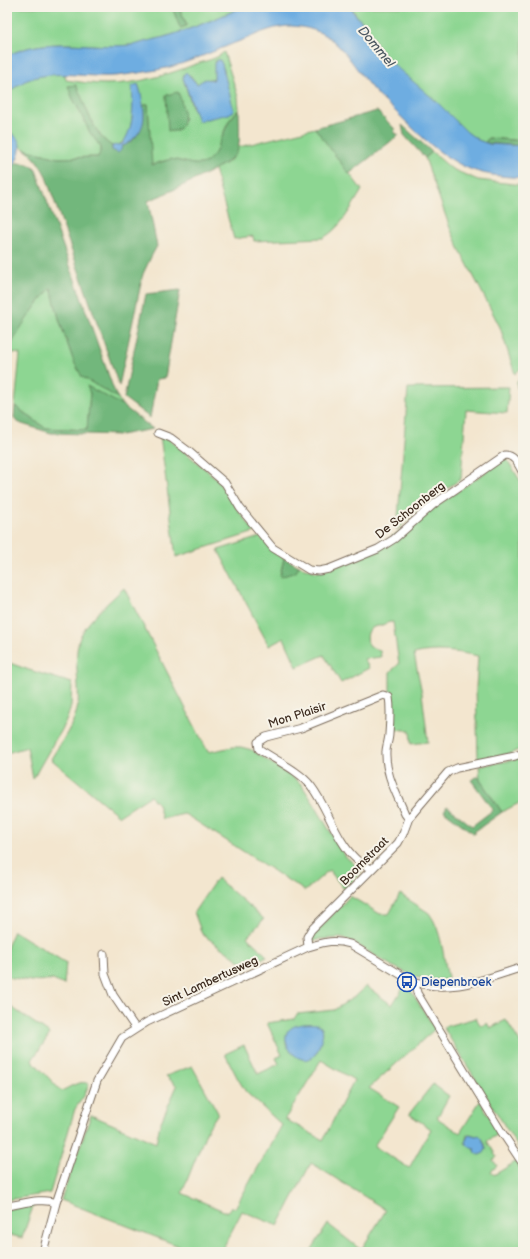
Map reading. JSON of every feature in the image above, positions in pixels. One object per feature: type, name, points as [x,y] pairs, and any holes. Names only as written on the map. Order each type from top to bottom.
[{"type":"street","name":"De Schoonberg","points":[[158,433],[171,438],[225,483],[240,508],[274,548],[309,570],[319,571],[329,569],[378,549],[394,539],[434,504],[505,455],[509,455],[514,459],[523,473]]},
{"type":"street","name":"Mon Plaisir","points":[[371,869],[357,860],[348,850],[311,785],[301,776],[259,749],[258,742],[266,737],[301,728],[383,695],[389,697],[389,735],[386,751],[386,762],[392,782],[405,814],[409,818]]},
{"type":"street","name":"Boomstraat","points":[[308,947],[307,938],[311,930],[398,843],[409,818],[448,772],[457,768],[523,753]]},
{"type":"street","name":"Sint Lambertusweg","points":[[43,1252],[56,1203],[97,1081],[122,1038],[136,1029],[154,1019],[308,947],[323,942],[340,941],[359,949],[414,982],[432,985],[462,986],[523,967]]},
{"type":"street","points":[[104,954],[105,974],[113,995],[136,1029]]},
{"type":"street","points":[[414,982],[417,993],[497,1125],[523,1164]]},
{"type":"street","points":[[7,1206],[44,1200],[56,1203]]},
{"type":"green space","points":[[7,7],[172,7],[181,28],[187,25],[179,7],[243,7],[184,31],[135,45],[115,46],[52,44],[22,50],[7,56]]},
{"type":"green space","points":[[172,7],[179,7],[187,26],[180,28]]},
{"type":"green space","points":[[352,7],[523,7],[523,141],[488,138],[485,143],[471,135],[392,63],[380,49]]},
{"type":"green space","points":[[224,52],[238,97],[239,109],[226,126],[216,152],[208,162],[194,164],[171,160],[151,165],[148,104],[143,106],[139,86],[132,86],[133,102],[129,131],[125,139],[120,144],[112,146],[105,141],[95,127],[76,86],[72,97],[89,129],[101,147],[98,157],[58,158],[24,149],[20,146],[16,137],[7,130],[7,95],[26,80],[49,74],[57,74],[65,75],[66,80],[86,83],[118,84],[141,81],[211,60]],"holes":[[[220,60],[224,70],[229,114],[193,110],[183,78],[190,75],[197,84],[209,79],[214,80],[215,61]],[[166,95],[184,119],[182,124],[174,131],[169,131]]]},
{"type":"green space","points":[[76,85],[95,127],[105,141],[112,146],[112,150],[127,144],[136,137],[143,123],[143,106],[148,104],[152,165],[171,159],[193,164],[207,162],[215,153],[229,121],[239,109],[239,143],[237,152],[233,157],[224,164],[197,179],[148,201],[157,246],[143,274],[119,386],[45,174],[41,166],[31,154],[24,149],[58,158],[98,157],[101,147],[90,133],[68,86]]},
{"type":"green space","points":[[178,92],[182,103],[184,117],[183,123],[180,128],[175,131],[168,131],[166,95]]},
{"type":"green space","points":[[377,111],[394,128],[395,133],[399,135],[349,174],[315,128]]},
{"type":"green space","points":[[402,125],[432,152],[425,158],[404,135]]},
{"type":"green space","points":[[315,128],[362,190],[345,217],[335,229],[323,238],[254,241],[253,236],[234,239],[214,169],[232,158],[239,147]]},
{"type":"green space","points":[[488,138],[523,141],[523,146],[485,143]]},
{"type":"green space","points":[[432,152],[452,169],[478,180],[523,185],[523,366],[515,374],[500,327],[450,228],[425,158]]},
{"type":"green space","points":[[16,163],[27,164],[36,170],[118,398],[82,377],[74,362],[60,322],[51,288],[38,303],[19,330],[7,357],[7,174]]},
{"type":"green space","points":[[51,287],[60,322],[74,362],[82,376],[118,398],[122,405],[89,389],[87,430],[45,428],[15,406],[20,354],[8,352],[21,326]]},
{"type":"green space","points":[[180,290],[165,378],[157,379],[150,418],[124,398],[146,294]]},
{"type":"green space","points":[[523,375],[523,391],[517,388],[517,382]]},
{"type":"green space","points":[[87,386],[122,405],[153,429],[120,435],[51,433],[22,424],[14,418],[15,406],[45,428],[87,430],[90,393]]},
{"type":"green space","points":[[509,387],[507,413],[466,410],[461,479],[426,502],[397,530],[408,388]]},
{"type":"green space","points":[[160,435],[170,440],[216,478],[255,532],[176,557]]},
{"type":"green space","points":[[506,458],[523,485],[523,748],[509,754],[478,759],[476,688],[478,656],[438,651],[414,654],[422,693],[428,742],[411,744],[410,730],[390,728],[390,672],[399,664],[393,622],[371,628],[368,632],[368,644],[370,647],[380,650],[381,657],[364,659],[369,668],[341,683],[324,655],[297,667],[284,638],[269,646],[218,550],[260,537],[284,558],[280,575],[299,566],[317,572],[361,558]]},
{"type":"green space","points":[[284,558],[299,566],[296,572],[280,577]]},
{"type":"green space","points":[[124,588],[208,752],[233,747],[241,747],[252,750],[301,784],[344,855],[362,871],[344,889],[329,870],[305,891],[188,816],[184,814],[162,819],[158,804],[150,796],[119,816],[51,759],[74,719],[78,705],[77,651],[81,635],[94,617]]},
{"type":"green space","points":[[7,662],[72,683],[71,706],[67,719],[33,779],[27,747],[7,753]]},
{"type":"green space","points":[[523,756],[523,801],[502,812],[480,780],[479,766],[514,760]]},
{"type":"green space","points":[[479,776],[480,780],[502,812],[474,832],[474,834],[444,811],[447,806],[472,826],[493,810],[471,780]]},
{"type":"green space","points":[[217,878],[264,919],[247,937],[267,956],[247,966],[202,934],[194,912]]},
{"type":"green space","points":[[400,894],[429,913],[437,927],[442,944],[448,977],[447,980],[431,980],[416,977],[392,966],[351,941],[341,938],[320,939],[309,943],[309,940],[350,896],[380,914],[389,914]]},
{"type":"green space","points":[[14,931],[66,963],[64,985],[53,980],[31,981],[7,977],[7,947]]},
{"type":"green space","points":[[406,983],[435,1029],[369,1088],[399,1107],[374,1146],[409,1168],[431,1129],[409,1114],[433,1084],[449,1096],[437,1118],[460,1133],[480,1101],[500,1133],[487,1141],[497,1157],[493,1160],[497,1166],[491,1171],[494,1175],[517,1161],[523,1171],[523,1252],[310,1252],[328,1224],[361,1250],[386,1210],[311,1163],[278,1226],[242,1211],[221,1252],[194,1252],[61,1200],[91,1115],[156,1143],[160,1124],[177,1086],[166,1076],[192,1066],[218,1113],[207,1130],[182,1193],[226,1212],[232,1207],[235,1208],[282,1125],[246,1092],[225,1054],[244,1045],[258,1074],[279,1064],[276,1058],[282,1055],[267,1023],[294,1019],[297,1014],[334,1010],[354,997],[366,986],[392,1005]],"holes":[[[323,1032],[315,1055],[289,1049],[286,1044],[286,1036]],[[321,1060],[354,1080],[323,1140],[285,1119]],[[470,1134],[481,1138],[484,1142],[486,1150],[480,1155],[476,1153],[475,1149],[469,1147],[465,1143],[467,1135]]]},
{"type":"green space","points":[[7,1004],[50,1034],[32,1060],[61,1091],[78,1083],[89,1084],[84,1096],[75,1109],[50,1193],[7,1200]]},
{"type":"green space","points":[[476,1018],[481,1026],[487,1023],[490,1028],[506,1020],[523,1047],[523,1155],[443,1027]]},
{"type":"green space","points":[[34,1204],[22,1238],[7,1234],[7,1209]]},
{"type":"water","points":[[243,7],[352,7],[353,12],[365,25],[374,43],[386,58],[437,102],[467,132],[478,140],[489,144],[523,146],[523,178],[479,172],[463,166],[446,156],[422,137],[379,96],[342,49],[321,33],[308,28],[285,26],[274,28],[181,64],[157,70],[109,76],[62,74],[32,78],[19,85],[7,95],[7,56],[22,50],[52,44],[115,46],[135,45],[184,31]]},
{"type":"water","points":[[220,60],[222,64],[234,111],[229,114],[198,121],[183,78],[184,74],[186,72],[197,84],[205,79],[214,80],[214,63]]},
{"type":"water","points":[[138,84],[144,110],[143,125],[138,134],[122,146],[118,153],[112,150],[112,146],[122,144],[129,130],[132,116],[132,86]]},
{"type":"water","points":[[7,130],[17,138],[20,152],[7,174]]},
{"type":"water","points":[[317,1024],[321,1026],[323,1034],[319,1047],[312,1057],[304,1059],[295,1056],[289,1048],[286,1039],[288,1031],[298,1025]]},
{"type":"water","points":[[469,1134],[476,1136],[479,1135],[482,1138],[486,1149],[484,1153],[479,1155],[476,1153],[474,1148],[468,1146],[465,1142]]},
{"type":"place","name":"Diepenbroek","points":[[407,982]]},
{"type":"water label","name":"Dommel","points":[[377,46]]}]
